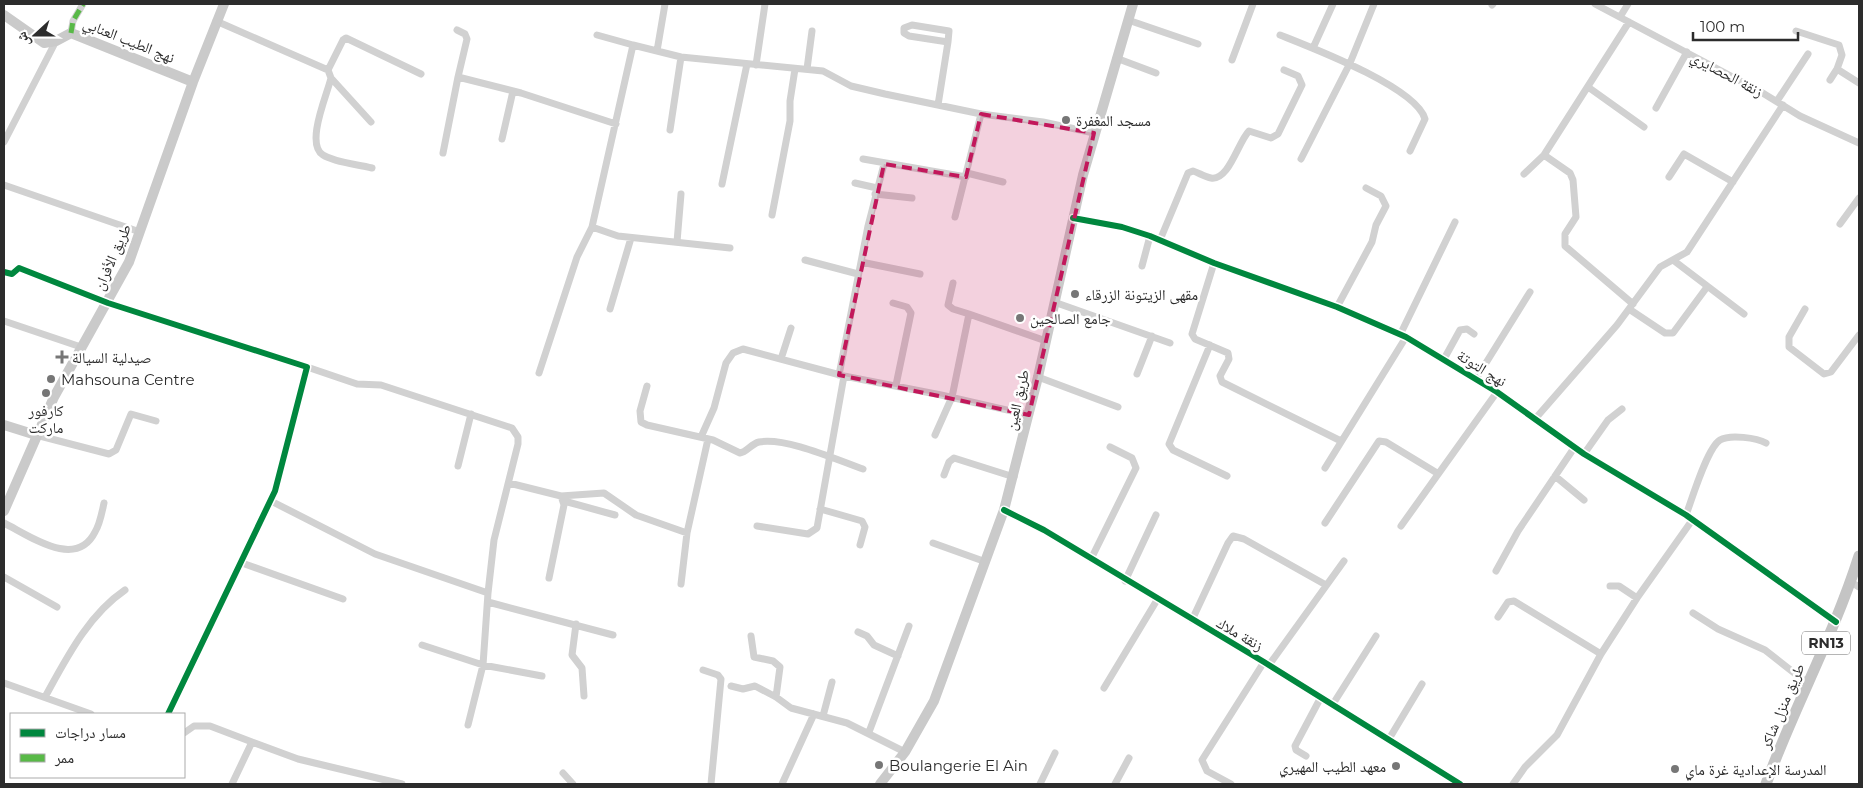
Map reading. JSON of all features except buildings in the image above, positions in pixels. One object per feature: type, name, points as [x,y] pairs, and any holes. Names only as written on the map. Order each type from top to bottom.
[{"type":"main road","name":"طريق الأفران","points":[[4,511],[36,434],[81,347],[108,303],[129,262],[193,82],[224,4]]},
{"type":"main road","name":"طريق العين","points":[[880,784],[905,752],[934,701],[1004,510],[1029,415],[1073,218],[1094,134],[1133,4]]},
{"type":"main road","points":[[4,15],[44,43],[56,41]]},
{"type":"main road","name":"نهج الطيب العنابي","points":[[56,41],[71,33],[193,82]]},
{"type":"main road","points":[[4,425],[36,434]]},
{"type":"main road","name":"طريق منزل شاكر","points":[[1766,784],[1807,683],[1855,584],[1859,556]]},
{"type":"street","points":[[71,33],[73,21],[83,4]]},
{"type":"street","points":[[657,51],[664,4]]},
{"type":"street","points":[[756,65],[765,4]]},
{"type":"street","points":[[1232,60],[1254,4]]},
{"type":"street","points":[[1313,48],[1333,4]]},
{"type":"street","points":[[1301,159],[1350,63],[1374,4]]},
{"type":"street","name":"زنقة الحصايري","points":[[1594,4],[1687,52],[1800,116],[1859,142]]},
{"type":"street","points":[[1620,17],[1628,4]]},
{"type":"street","points":[[1128,20],[1198,44]]},
{"type":"street","points":[[216,21],[328,70],[331,78],[371,122]]},
{"type":"street","points":[[1524,174],[1544,155],[1629,22]]},
{"type":"street","points":[[938,105],[948,42],[949,33],[946,29],[912,25],[904,28],[904,33],[909,36],[948,42]]},
{"type":"street","points":[[443,152],[467,39],[465,34],[457,30]]},
{"type":"street","points":[[806,69],[812,31]]},
{"type":"street","points":[[1796,31],[1839,45],[1842,55],[1837,69],[1830,80]]},
{"type":"street","points":[[597,34],[681,57],[827,72],[851,86],[981,114],[1043,122],[1094,134]]},
{"type":"street","points":[[1280,35],[1350,63],[1400,94],[1424,115],[1424,124],[1410,151]]},
{"type":"street","points":[[328,70],[343,40],[350,38],[421,74]]},
{"type":"street","points":[[4,142],[56,41]]},
{"type":"street","points":[[539,374],[577,257],[592,227],[633,45]]},
{"type":"street","points":[[1656,108],[1687,52]]},
{"type":"street","points":[[1535,419],[1631,306],[1660,267],[1687,252],[1698,238],[1808,54]]},
{"type":"street","points":[[670,130],[681,57]]},
{"type":"street","points":[[1116,58],[1156,73]]},
{"type":"street","points":[[722,184],[747,64]]},
{"type":"street","points":[[772,216],[789,126],[790,101],[795,69]]},
{"type":"street","points":[[1837,69],[1859,83]]},
{"type":"street","points":[[1160,240],[1188,173],[1193,170],[1208,177],[1217,178],[1224,173],[1249,131],[1271,138],[1278,134],[1302,84],[1298,76],[1284,70]]},
{"type":"street","points":[[331,78],[316,131],[315,145],[317,151],[328,158],[372,168]]},
{"type":"street","points":[[458,78],[513,91],[616,124]]},
{"type":"street","points":[[1588,87],[1644,127]]},
{"type":"street","points":[[502,139],[513,91]]},
{"type":"street","points":[[955,216],[981,114]]},
{"type":"street","points":[[1669,177],[1684,154],[1733,182]]},
{"type":"street","points":[[1544,155],[1570,173],[1574,180],[1576,216],[1565,234],[1565,246],[1631,306],[1665,333],[1673,333],[1707,286]]},
{"type":"street","points":[[863,160],[1003,182]]},
{"type":"street","points":[[757,526],[812,533],[816,528],[860,262],[884,164]]},
{"type":"street","points":[[855,183],[876,191],[912,198]]},
{"type":"street","points":[[4,185],[140,232]]},
{"type":"street","points":[[1337,307],[1372,242],[1376,226],[1386,206],[1381,196],[1366,188]]},
{"type":"street","points":[[677,242],[681,194]]},
{"type":"street","points":[[1840,224],[1859,198]]},
{"type":"street","name":"نهج التوتة","points":[[1073,218],[1122,227],[1150,236],[1214,263],[1337,307],[1403,336],[1496,392],[1574,448],[1686,514],[1836,622]]},
{"type":"street","points":[[1325,468],[1403,336],[1455,222]]},
{"type":"street","points":[[592,227],[631,238],[730,248]]},
{"type":"street","points":[[1142,266],[1150,236]]},
{"type":"street","points":[[610,309],[631,238]]},
{"type":"street","points":[[805,260],[858,274]]},
{"type":"street","points":[[1673,260],[1744,314]]},
{"type":"street","points":[[860,262],[920,274]]},
{"type":"street","points":[[1214,263],[1192,334],[1195,339],[1224,350],[1229,355],[1229,360],[1220,376],[1222,382],[1341,440]]},
{"type":"street","points":[[4,272],[12,274],[19,268],[108,303],[357,384],[381,385],[506,424],[517,434],[518,444],[510,483],[494,540],[483,665],[468,725]]},
{"type":"street","points":[[953,282],[948,305],[953,309],[1046,340]]},
{"type":"street","points":[[1476,379],[1530,292]]},
{"type":"street","points":[[1054,302],[1170,343]]},
{"type":"street","points":[[893,303],[907,307],[911,313],[896,385]]},
{"type":"street","points":[[1805,310],[1789,338],[1789,347],[1824,374],[1831,372],[1859,336]]},
{"type":"street","points":[[935,435],[952,397],[969,314]]},
{"type":"street","points":[[4,321],[81,347]]},
{"type":"street","points":[[782,360],[791,328]]},
{"type":"street","points":[[1444,359],[1460,330],[1467,329],[1474,334]]},
{"type":"street","points":[[1137,374],[1152,336]]},
{"type":"street","points":[[1210,345],[1169,444],[1174,450],[1227,476]]},
{"type":"street","points":[[681,584],[705,438],[726,363],[733,353],[743,349],[841,375],[896,385],[1029,415]]},
{"type":"street","points":[[168,713],[271,501],[307,367]]},
{"type":"street","points":[[1038,377],[1118,407]]},
{"type":"street","points":[[648,386],[640,411],[641,422],[647,425],[705,438],[740,453],[756,443],[766,442],[805,449],[863,469]]},
{"type":"street","points":[[1401,526],[1496,392]]},
{"type":"street","points":[[1584,454],[1606,423],[1622,409]]},
{"type":"street","points":[[36,434],[109,454],[116,450],[131,414],[156,421]]},
{"type":"street","points":[[458,466],[472,414]]},
{"type":"street","points":[[1686,514],[1700,475],[1720,440],[1754,438],[1766,443]]},
{"type":"street","points":[[1325,523],[1379,441],[1386,442],[1437,473]]},
{"type":"street","points":[[1091,560],[1136,468],[1132,458],[1110,446]]},
{"type":"street","points":[[1496,571],[1512,542],[1574,448]]},
{"type":"street","points":[[944,475],[948,462],[954,458],[1014,477]]},
{"type":"street","points":[[1555,476],[1584,500]]},
{"type":"street","points":[[510,483],[615,515]]},
{"type":"street","points":[[563,499],[604,493],[636,515],[688,533]]},
{"type":"street","points":[[549,578],[563,499]]},
{"type":"street","points":[[271,501],[375,554],[488,593]]},
{"type":"street","points":[[4,523],[61,550],[78,549],[87,545],[96,532],[104,502]]},
{"type":"street","points":[[820,509],[862,521],[864,527],[860,545]]},
{"type":"street","name":"زنقة ملاك","points":[[1004,510],[1044,530],[1091,560],[1321,696],[1460,784]]},
{"type":"street","points":[[1125,580],[1156,515]]},
{"type":"street","points":[[1513,784],[1525,767],[1557,735],[1601,654],[1637,598],[1693,519]]},
{"type":"street","points":[[1192,620],[1228,542],[1233,536],[1244,539],[1326,585]]},
{"type":"street","points":[[933,544],[986,562]]},
{"type":"street","points":[[1231,784],[1205,769],[1202,760],[1267,664],[1344,561]]},
{"type":"street","points":[[242,563],[343,599]]},
{"type":"street","points":[[4,577],[57,607]]},
{"type":"street","points":[[1610,586],[1619,586],[1637,598]]},
{"type":"street","points":[[45,697],[70,652],[107,603],[125,590]]},
{"type":"street","points":[[1104,688],[1158,600]]},
{"type":"street","points":[[1498,617],[1508,602],[1512,600],[1601,654]]},
{"type":"street","points":[[488,602],[613,635]]},
{"type":"street","points":[[1693,613],[1718,628],[1765,650],[1807,683]]},
{"type":"street","points":[[576,624],[572,655],[582,668],[584,696]]},
{"type":"street","points":[[869,732],[909,626]]},
{"type":"street","points":[[858,632],[867,636],[874,645],[898,656]]},
{"type":"street","points":[[751,636],[754,656],[773,660],[780,667],[776,697]]},
{"type":"street","points":[[1333,704],[1376,636]]},
{"type":"street","points":[[422,645],[483,665],[542,676]]},
{"type":"street","points":[[703,670],[718,675],[721,679],[711,784]]},
{"type":"street","points":[[4,682],[88,713]]},
{"type":"street","points":[[823,716],[832,682]]},
{"type":"street","points":[[1389,739],[1422,684]]},
{"type":"street","points":[[731,686],[743,689],[752,686],[776,697],[791,708],[847,723],[869,732],[905,752]]},
{"type":"street","points":[[1306,756],[1296,750],[1295,746],[1321,696]]},
{"type":"street","points":[[782,784],[814,714]]},
{"type":"street","points":[[185,732],[194,726],[210,726],[298,759],[402,784]]},
{"type":"street","points":[[232,784],[252,742]]},
{"type":"street","points":[[1040,784],[1055,753]]},
{"type":"street","points":[[1115,784],[1129,758]]},
{"type":"street","points":[[563,773],[573,784]]},
{"type":"highlighted area","points":[[981,114],[1094,133],[1029,415],[839,375],[884,164],[966,177]]},
{"type":"marked path","points":[[71,33],[73,21],[83,4]]},
{"type":"cycle path","points":[[1073,218],[1122,227],[1150,236],[1214,263],[1337,307],[1406,337],[1497,392],[1584,454],[1686,515],[1836,622]]},
{"type":"cycle path","points":[[4,272],[12,274],[19,268],[108,303],[307,367],[275,491],[168,713]]},
{"type":"cycle path","points":[[1004,510],[1044,530],[1264,662],[1460,784]]},
{"type":"place","name":"مسجد المغفرة","points":[[1066,120]]},
{"type":"place","name":"مقهى الزيتونة الزرقاء","points":[[1075,294]]},
{"type":"place","name":"جامع الصالحين","points":[[1020,318]]},
{"type":"place","name":"صيدلية السيالة","points":[[62,357]]},
{"type":"place","name":"Mahsouna Centre","points":[[51,379]]},
{"type":"place","name":"كارفور ماركت","points":[[46,393]]},
{"type":"place","name":"Boulangerie El Ain","points":[[879,765]]},
{"type":"place","name":"معهد الطيب المهيري","points":[[1396,766]]},
{"type":"place","name":"المدرسة الإعدادية غرة ماي","points":[[1675,769]]}]
